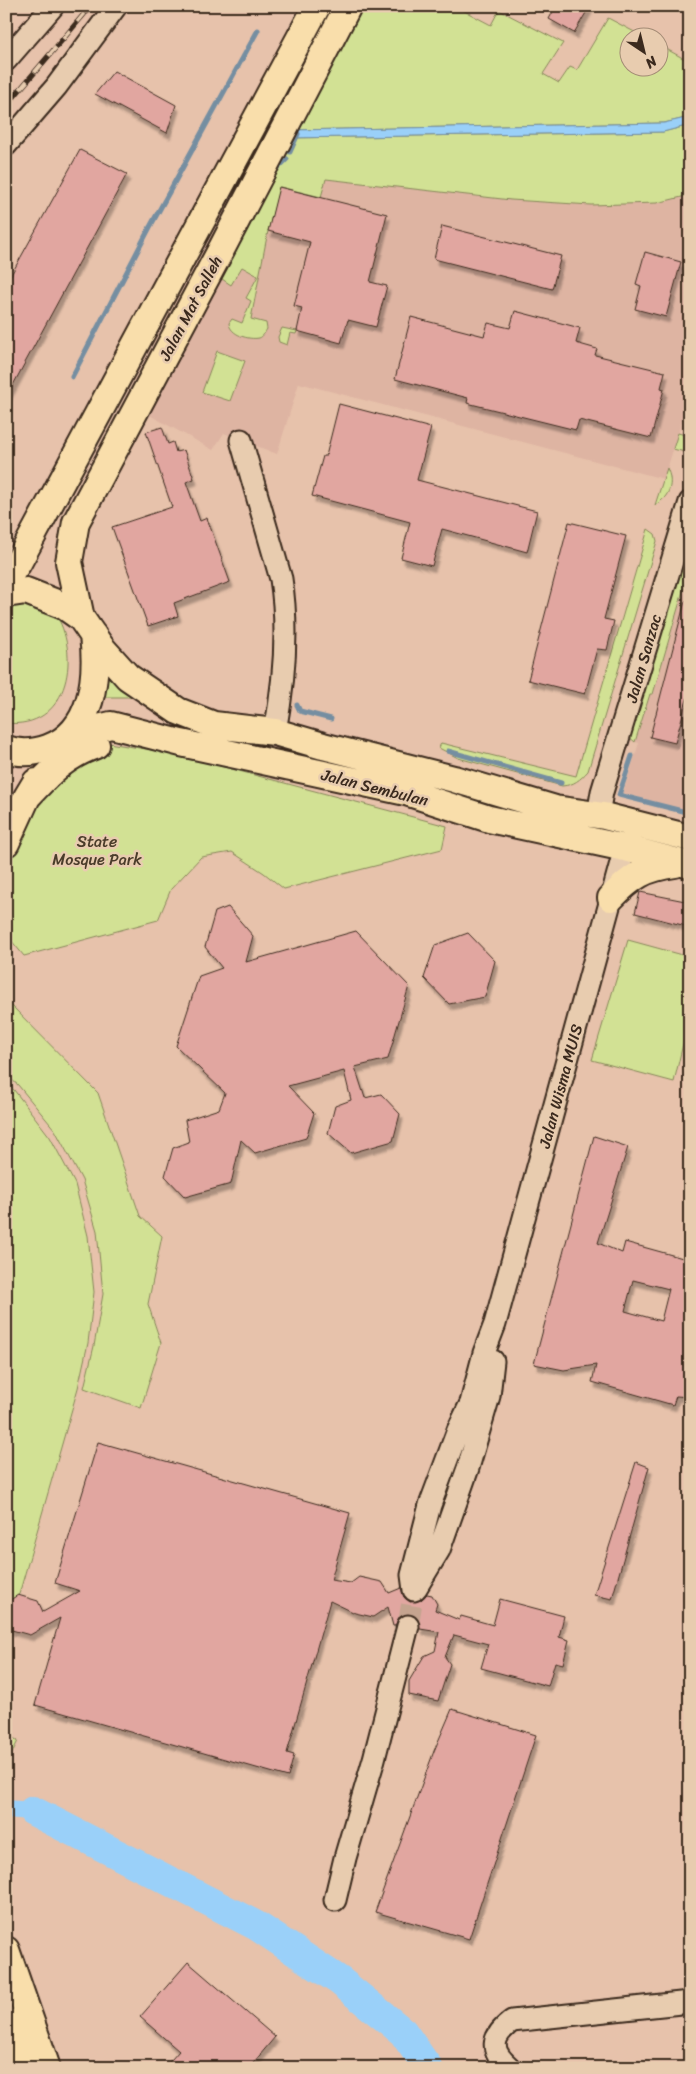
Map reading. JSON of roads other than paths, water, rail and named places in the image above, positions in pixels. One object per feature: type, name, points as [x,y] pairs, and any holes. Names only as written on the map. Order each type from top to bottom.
[{"type":"main road","name":"Jalan Mat Salleh","points":[[10,570],[317,6]]},
{"type":"main road","name":"Jalan Mat Salleh","points":[[27,797],[61,743],[74,730],[86,712],[93,690],[95,655],[69,562],[76,522],[348,6]]},
{"type":"main road","points":[[6,594],[26,591],[64,606],[87,627]]},
{"type":"main road","name":"Jalan Sembulan","points":[[87,627],[101,647],[128,677],[178,711],[214,724],[275,732],[454,779],[555,809],[598,815],[661,829],[690,838]]},
{"type":"main road","name":"Jalan Sembulan","points":[[6,749],[37,752],[61,743],[86,730],[111,725],[192,745],[406,792],[489,819],[625,848],[685,864]]},
{"type":"main road","points":[[6,843],[27,797],[55,767],[94,746],[110,741],[154,745],[215,744],[254,749],[275,732]]},
{"type":"main road","points":[[555,809],[569,818],[608,830],[625,848],[661,829]]},
{"type":"main road","points":[[611,898],[625,883],[637,874],[648,869],[685,864]]},
{"type":"main road","points":[[6,1950],[43,2056]]},
{"type":"main road","points":[[6,2021],[24,2068]]},
{"type":"street","points":[[6,60],[53,6]]},
{"type":"street","points":[[6,145],[56,87],[116,6]]},
{"type":"street","points":[[241,440],[281,579],[285,600],[281,702],[275,732]]},
{"type":"street","name":"Jalan Sanzac","points":[[598,815],[602,792],[690,502]]},
{"type":"street","name":"Jalan Wisma MUIS","points":[[495,1324],[625,848]]},
{"type":"street","points":[[495,1324],[489,1396],[474,1451],[438,1550],[414,1590],[412,1574],[430,1505],[458,1430],[471,1403],[484,1353],[495,1324]]},
{"type":"street","points":[[335,1900],[408,1626]]},
{"type":"street","points":[[510,2068],[496,2053],[495,2045],[496,2036],[512,2021],[690,2002]]},
{"type":"street","points":[[43,2056],[58,2068]]},
{"type":"water","points":[[690,117],[690,125],[663,132],[288,138],[293,130],[664,123]]},
{"type":"waterway","points":[[72,377],[150,227],[258,30]]},
{"type":"waterway","points":[[290,152],[298,134]]},
{"type":"waterway","points":[[276,170],[287,159]]},
{"type":"waterway","points":[[297,705],[300,711],[331,719]]},
{"type":"waterway","points":[[448,751],[561,783]]},
{"type":"waterway","points":[[632,756],[619,795],[690,813]]},
{"type":"waterway","points":[[6,1809],[33,1811]]},
{"type":"waterway","points":[[33,1811],[257,1926],[340,1981],[403,2032],[428,2068]]},
{"type":"tunnel","points":[[408,1626],[414,1590]]},
{"type":"railway","points":[[6,106],[91,6]]},
{"type":"park label","name":"State Mosque Park","points":[[97,850]]}]
